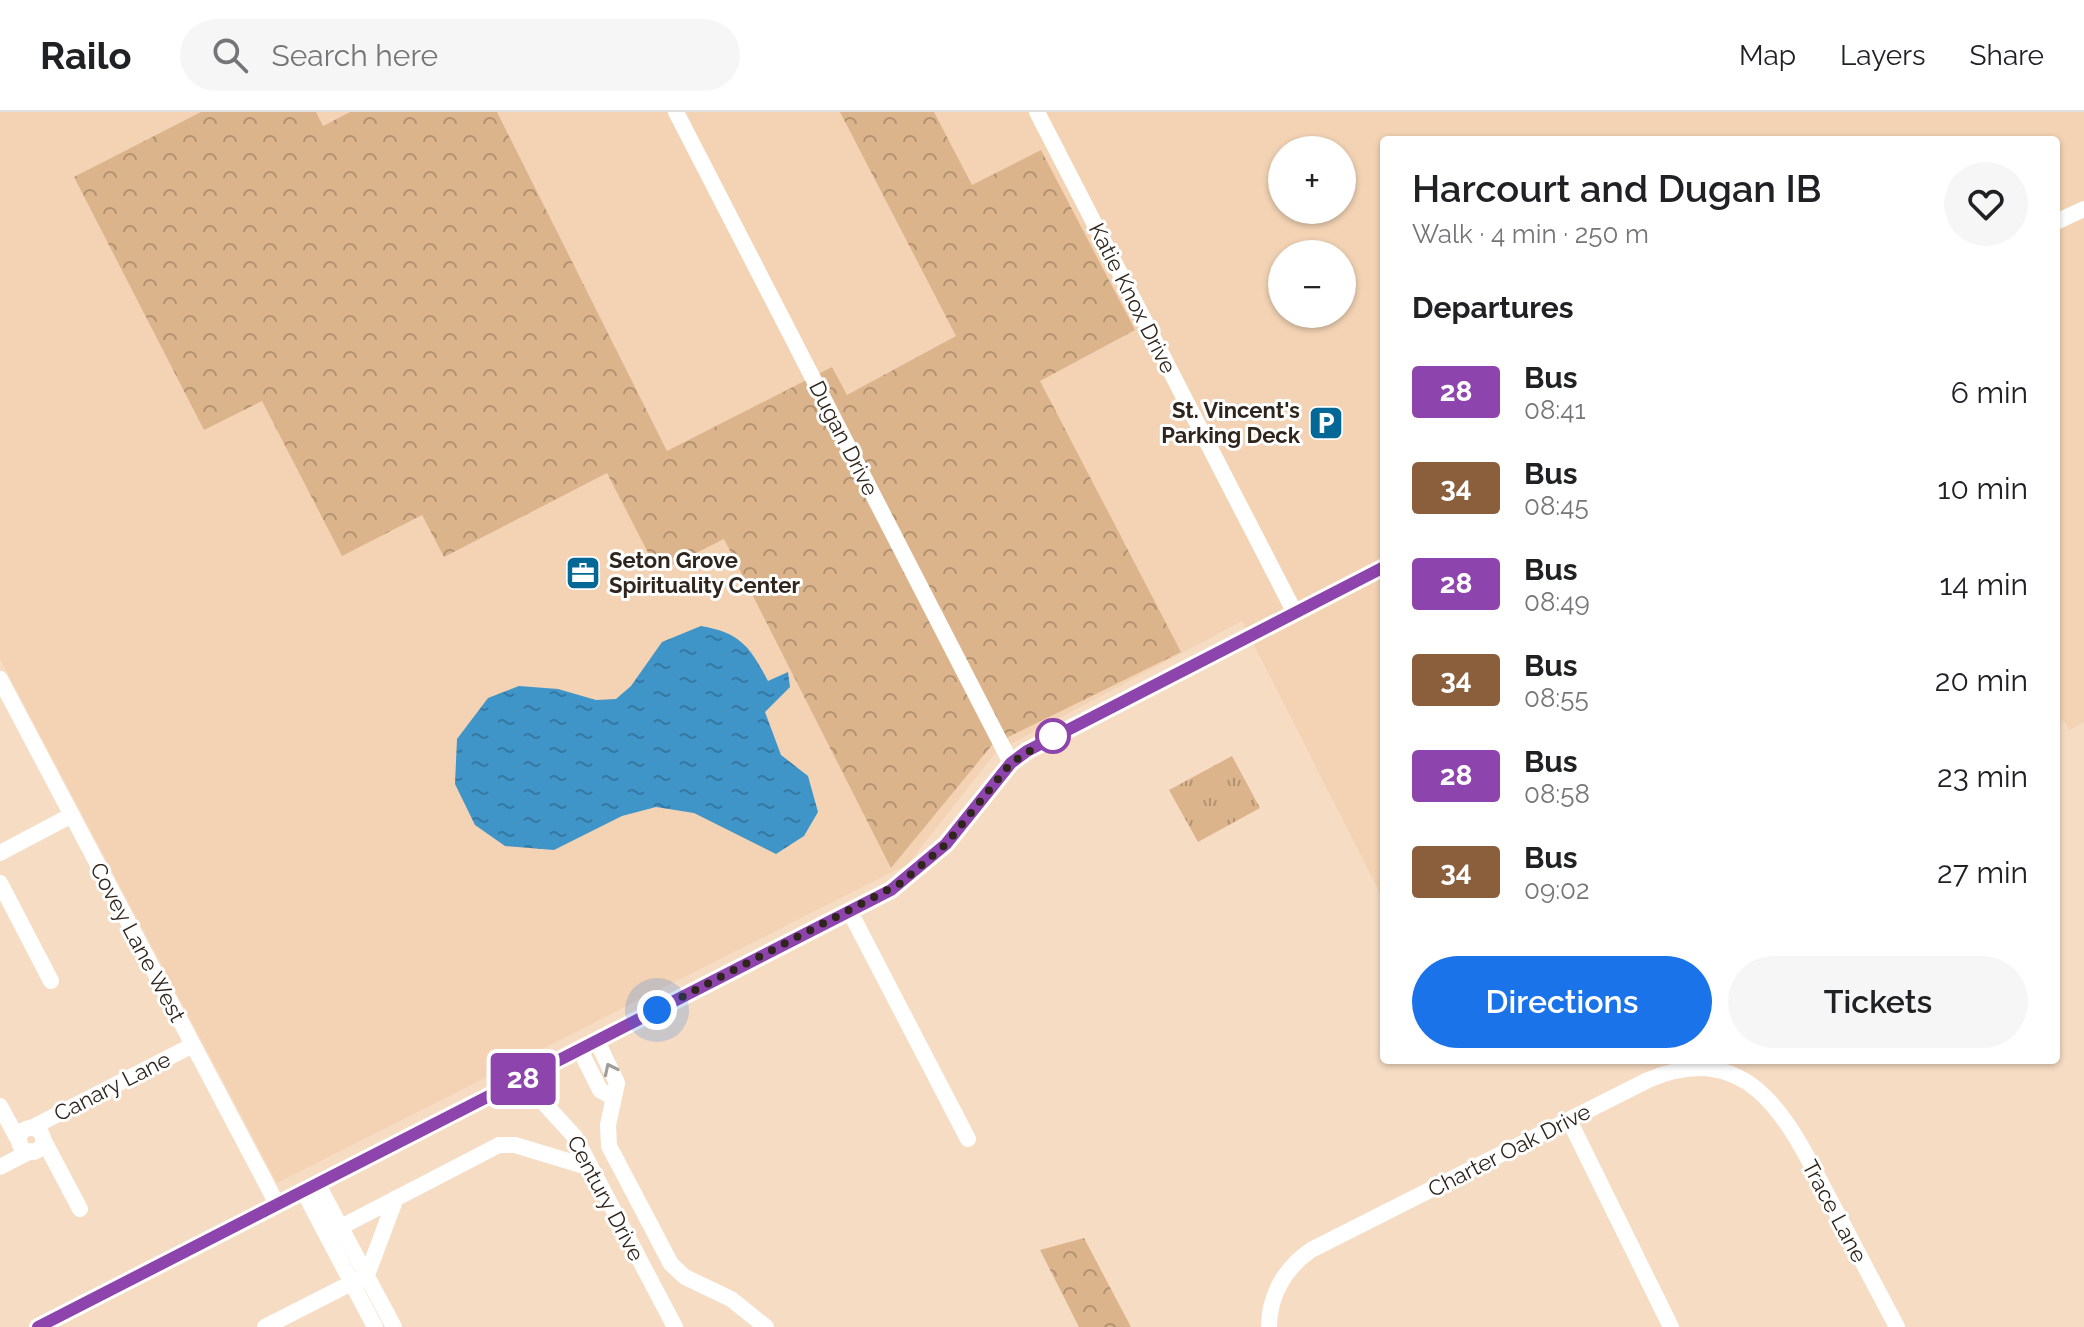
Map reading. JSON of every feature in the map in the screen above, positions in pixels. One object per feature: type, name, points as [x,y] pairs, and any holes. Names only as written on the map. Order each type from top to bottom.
[{"type":"street","name":"Dugan Drive","points":[[677,112],[1011,763]]},
{"type":"street","name":"Katie Knox Drive","points":[[1037,112],[1295,613]]},
{"type":"street","points":[[2060,220],[2084,209]]},
{"type":"street","points":[[38,1327],[850,912],[901,883],[938,853],[1011,763],[1053,736],[1380,569]]},
{"type":"street","name":"Covey Lane West","points":[[0,679],[277,1204]]},
{"type":"street","points":[[0,853],[72,815]]},
{"type":"street","points":[[0,883],[51,981]]},
{"type":"street","points":[[850,912],[968,1139]]},
{"type":"street","points":[[597,1041],[617,1083],[607,1134],[609,1146],[667,1259],[685,1277],[731,1299],[766,1327]]},
{"type":"street","name":"Canary Lane","points":[[0,1167],[31,1140],[193,1045]]},
{"type":"street","points":[[580,1050],[600,1090],[614,1098]]},
{"type":"street","name":"Charter Oak Drive","points":[[1269,1327],[1273,1299],[1288,1271],[1311,1250],[1648,1080],[1684,1070],[1728,1074],[1769,1098]]},
{"type":"street","name":"Century Drive","points":[[522,1079],[571,1130],[675,1327]]},
{"type":"street","name":"Trace Lane","points":[[1769,1098],[1788,1121],[1897,1327]]},
{"type":"street","points":[[0,1106],[31,1140],[80,1209]]},
{"type":"street","points":[[1569,1120],[1671,1327]]},
{"type":"street","points":[[341,1227],[501,1145],[515,1145],[591,1168]]},
{"type":"street","points":[[310,1187],[341,1227],[375,1327]]},
{"type":"street","points":[[310,1187],[359,1279],[394,1327]]},
{"type":"street","points":[[265,1327],[359,1279],[396,1198]]},
{"type":"shaded area","points":[[0,112],[2084,112],[2084,722],[2069,730],[2064,720],[2060,722],[2060,136],[1380,136],[1380,893],[1242,621],[996,752],[908,864],[277,1183],[0,659]]},
{"type":"green space","points":[[201,112],[316,112],[323,126],[350,112],[497,112],[667,451],[832,367],[847,395],[956,336],[840,112],[934,112],[972,185],[1041,150],[1135,330],[1040,381],[1181,652],[992,745],[891,868],[724,539],[658,572],[607,473],[444,557],[422,515],[342,556],[262,401],[204,430],[74,177]]},
{"type":"green space","points":[[1232,756],[1260,808],[1198,842],[1169,790]]},
{"type":"green space","points":[[1084,1238],[1131,1327],[1079,1327],[1040,1250]]},
{"type":"water","points":[[701,626],[726,633],[743,643],[768,681],[788,672],[790,687],[765,712],[781,755],[808,776],[818,812],[804,836],[776,854],[694,813],[656,807],[622,816],[554,850],[505,846],[475,825],[455,784],[457,739],[488,698],[519,686],[558,689],[596,700],[616,699],[631,686],[662,642]]},
{"type":"bus line","name":"28","points":[[38,1327],[891,890],[938,853],[1011,763],[1027,751],[1380,569]]},
{"type":"place","name":"St. Vincent's Parking Deck","points":[[1326,423]]},
{"type":"place","name":"Seton Grove Spirituality Center","points":[[583,573]]},
{"type":"route","points":[[657,1010],[901,883],[920,869],[958,831],[1011,763],[1053,736]]}]
